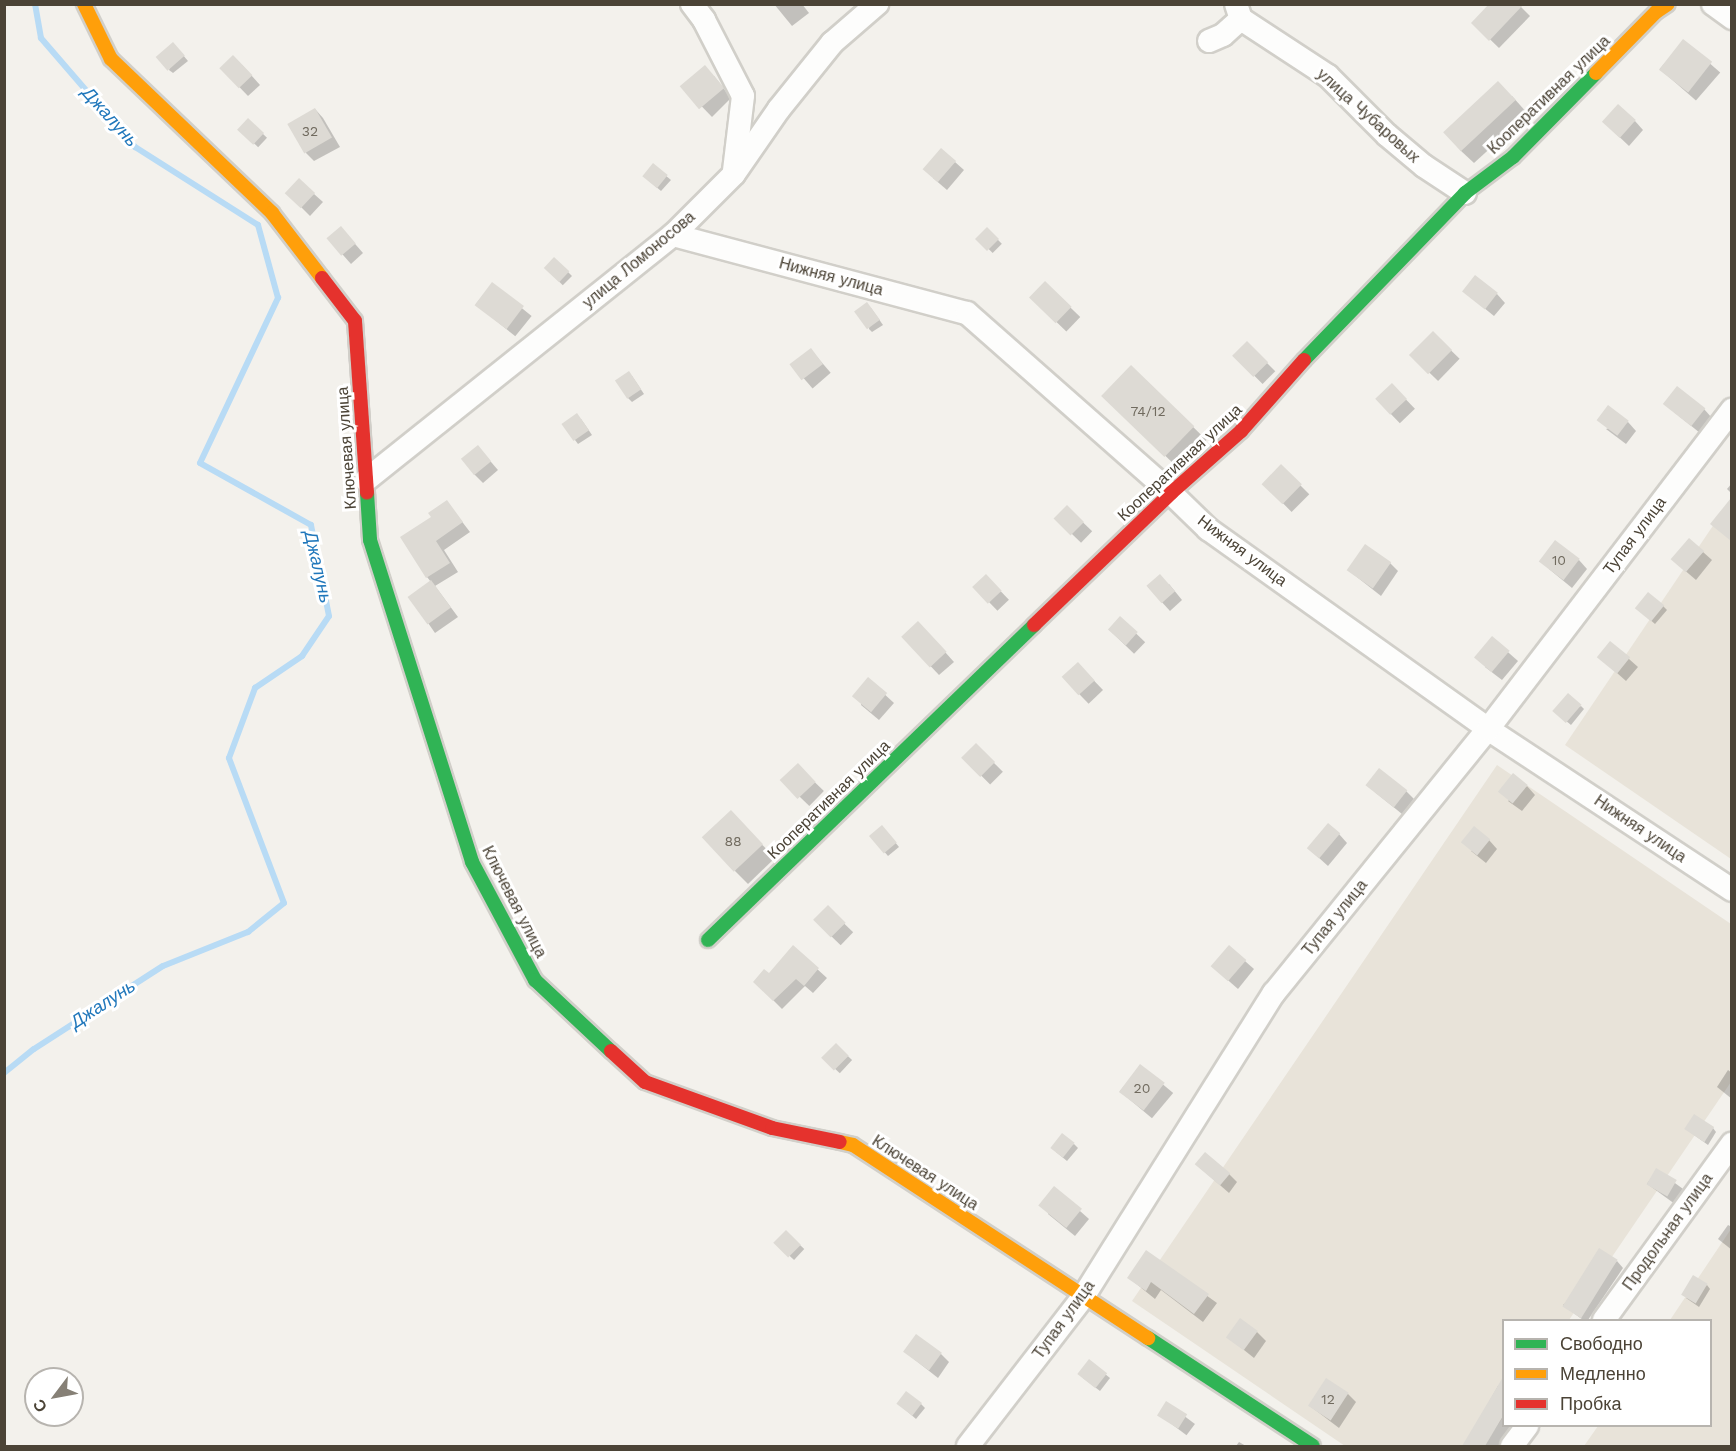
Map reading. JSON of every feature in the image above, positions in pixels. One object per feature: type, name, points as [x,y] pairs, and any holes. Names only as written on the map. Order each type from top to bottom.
[{"type":"street","name":"Ключевая улица","points":[[84,4],[111,58],[272,213],[355,321],[370,540],[472,862],[535,980],[645,1082],[771,1128],[853,1145],[1312,1446]]},
{"type":"street","points":[[692,4],[704,20],[743,96],[734,174]]},
{"type":"street","name":"улица Ломоносова","points":[[366,480],[673,235],[734,174],[779,109],[832,43],[877,4]]},
{"type":"street","name":"Кооперативная улица","points":[[708,940],[1172,493],[1241,431],[1310,354],[1465,194],[1513,157],[1656,12],[1668,4]]},
{"type":"street","points":[[1713,4],[1731,18]]},
{"type":"street","name":"улица Чубаровых","points":[[1209,41],[1222,35],[1238,12],[1328,76],[1387,135],[1424,166],[1465,194]]},
{"type":"street","name":"Нижняя улица","points":[[673,235],[967,313],[1172,493],[1208,529],[1488,729],[1731,890]]},
{"type":"street","name":"Тупая улица","points":[[968,1446],[980,1434],[1083,1297],[1274,993],[1488,729],[1731,410]]},
{"type":"street","name":"Продольная улица","points":[[1605,1319],[1731,1144]]},
{"type":"street","points":[[1512,1446],[1526,1427]]},
{"type":"shaded area","points":[[1731,499],[1731,859],[1565,745]]},
{"type":"shaded area","points":[[1497,765],[1731,924],[1731,1082],[1570,1319],[1502,1319],[1502,1419],[1484,1446],[1345,1446],[1132,1301]]},
{"type":"shaded area","points":[[1731,1229],[1731,1446],[1584,1446],[1597,1427],[1712,1427],[1712,1319],[1671,1319]]},
{"type":"building","points":[[1489,4],[1524,4],[1489,41],[1471,23]]},
{"type":"building","points":[[1683,39],[1712,62],[1688,93],[1659,70]]},
{"type":"building","points":[[173,42],[185,56],[167,71],[156,57]]},
{"type":"building","points":[[233,55],[252,75],[239,88],[219,68]]},
{"type":"building","points":[[705,65],[724,88],[699,109],[680,86]]},
{"type":"building","points":[[1498,81],[1516,100],[1461,151],[1443,132]]},
{"type":"building","points":[[1618,104],[1636,120],[1620,138],[1602,122]]},
{"type":"building","points":[[315,108],[332,137],[304,153],[287,124]]},
{"type":"building","points":[[248,118],[264,133],[253,145],[237,130]]},
{"type":"building","points":[[941,148],[956,161],[938,182],[923,169]]},
{"type":"building","points":[[653,163],[668,175],[657,188],[642,176]]},
{"type":"building","points":[[299,178],[315,193],[301,208],[285,193]]},
{"type":"building","points":[[341,226],[356,244],[341,256],[326,238]]},
{"type":"building","points":[[987,227],[999,239],[987,251],[975,239]]},
{"type":"building","points":[[554,257],[569,271],[559,282],[544,268]]},
{"type":"building","points":[[1475,275],[1498,293],[1485,309],[1462,292]]},
{"type":"building","points":[[1045,281],[1072,307],[1056,323],[1029,298]]},
{"type":"building","points":[[492,282],[524,306],[506,329],[475,305]]},
{"type":"building","points":[[867,302],[880,320],[867,329],[854,311]]},
{"type":"building","points":[[1433,331],[1452,350],[1428,374],[1409,355]]},
{"type":"building","points":[[1247,341],[1268,362],[1253,377],[1232,356]]},
{"type":"building","points":[[811,348],[823,364],[801,380],[789,364]]},
{"type":"building","points":[[1131,365],[1194,426],[1164,457],[1101,396]]},
{"type":"building","points":[[629,371],[641,389],[627,399],[615,381]]},
{"type":"building","points":[[1392,383],[1407,399],[1390,415],[1375,399]]},
{"type":"building","points":[[1677,386],[1705,408],[1691,426],[1663,404]]},
{"type":"building","points":[[1608,405],[1629,421],[1617,436],[1597,420]]},
{"type":"building","points":[[577,413],[589,430],[573,441],[561,424]]},
{"type":"building","points":[[478,445],[491,461],[474,475],[461,459]]},
{"type":"building","points":[[1281,464],[1302,484],[1282,504],[1262,484]]},
{"type":"building","points":[[1731,498],[1731,541],[1710,524]]},
{"type":"building","points":[[447,500],[463,522],[436,541],[450,563],[426,578],[400,537],[431,517],[428,513]]},
{"type":"building","points":[[1067,505],[1084,522],[1071,535],[1054,518]]},
{"type":"building","points":[[1689,538],[1704,551],[1686,572],[1671,559]]},
{"type":"building","points":[[1555,540],[1580,559],[1564,580],[1539,562]]},
{"type":"building","points":[[1365,544],[1391,562],[1373,589],[1347,570]]},
{"type":"building","points":[[986,574],[1002,591],[988,604],[972,587]]},
{"type":"building","points":[[1160,574],[1175,591],[1162,603],[1146,586]]},
{"type":"building","points":[[431,580],[451,608],[428,625],[408,597]]},
{"type":"building","points":[[1648,592],[1664,605],[1651,622],[1635,608]]},
{"type":"building","points":[[1120,616],[1138,632],[1126,645],[1108,629]]},
{"type":"building","points":[[918,621],[947,652],[930,667],[901,637]]},
{"type":"building","points":[[1492,636],[1510,651],[1492,672],[1474,657]]},
{"type":"building","points":[[1610,641],[1630,657],[1617,674],[1597,657]]},
{"type":"building","points":[[1078,662],[1095,681],[1078,695],[1062,677]]},
{"type":"building","points":[[868,677],[887,693],[871,712],[852,696]]},
{"type":"building","points":[[1568,693],[1582,705],[1566,723],[1552,711]]},
{"type":"building","points":[[976,743],[995,762],[980,777],[961,758]]},
{"type":"building","points":[[798,763],[816,782],[797,799],[780,780]]},
{"type":"building","points":[[1379,768],[1407,790],[1394,808],[1365,785]]},
{"type":"building","points":[[1513,773],[1528,785],[1513,804],[1498,792]]},
{"type":"building","points":[[731,810],[763,844],[734,872],[702,837]]},
{"type":"building","points":[[1328,823],[1340,833],[1319,859],[1307,848]]},
{"type":"building","points":[[882,825],[897,843],[884,854],[869,836]]},
{"type":"building","points":[[1474,826],[1490,839],[1477,856],[1461,842]]},
{"type":"building","points":[[828,905],[846,923],[831,938],[813,920]]},
{"type":"building","points":[[793,945],[819,968],[804,986],[796,979],[773,1001],[753,982],[764,969],[769,973]]},
{"type":"building","points":[[1229,945],[1246,960],[1228,981],[1211,966]]},
{"type":"building","points":[[836,1043],[849,1056],[834,1071],[821,1058]]},
{"type":"building","points":[[1140,1064],[1165,1083],[1144,1111],[1119,1092]]},
{"type":"building","points":[[1694,1114],[1714,1127],[1704,1142],[1684,1129]]},
{"type":"building","points":[[1062,1133],[1075,1143],[1063,1158],[1050,1148]]},
{"type":"building","points":[[1205,1152],[1230,1173],[1220,1185],[1195,1164]]},
{"type":"building","points":[[1656,1168],[1677,1180],[1667,1196],[1646,1184]]},
{"type":"building","points":[[1054,1186],[1082,1209],[1066,1228],[1038,1205]]},
{"type":"building","points":[[786,1230],[801,1245],[788,1258],[773,1243]]},
{"type":"building","points":[[1599,1248],[1618,1260],[1581,1318],[1562,1307]]},
{"type":"building","points":[[1146,1250],[1209,1294],[1194,1314],[1151,1282],[1146,1291],[1127,1278]]},
{"type":"building","points":[[1693,1275],[1708,1284],[1696,1303],[1681,1295]]},
{"type":"building","points":[[1240,1318],[1258,1331],[1244,1350],[1226,1337]]},
{"type":"building","points":[[916,1334],[942,1353],[929,1371],[903,1352]]},
{"type":"building","points":[[1089,1359],[1107,1373],[1095,1388],[1077,1374]]},
{"type":"building","points":[[1326,1378],[1349,1393],[1331,1420],[1308,1406]]},
{"type":"building","points":[[1502,1379],[1502,1418],[1485,1446],[1462,1446]]},
{"type":"building","points":[[906,1391],[922,1403],[912,1416],[896,1404]]},
{"type":"building","points":[[1166,1401],[1187,1414],[1178,1429],[1157,1415]]},
{"type":"waterway","name":"Джалунь","points":[[4,1073],[34,1049],[163,966],[248,932],[284,903],[229,758],[255,688],[302,656],[329,616],[311,525],[200,463],[278,298],[258,225],[135,147],[41,38],[35,4]]},
{"type":"traffic: fast","points":[[1304,360],[1465,193],[1513,157],[1596,73]]},
{"type":"traffic: fast","points":[[367,493],[370,540],[472,862],[535,980],[611,1051]]},
{"type":"traffic: fast","points":[[708,940],[1034,625]]},
{"type":"traffic: fast","points":[[1148,1338],[1313,1446]]},
{"type":"traffic: slow","points":[[84,4],[111,59],[272,213],[322,278]]},
{"type":"traffic: slow","points":[[1596,73],[1656,12],[1668,4]]},
{"type":"traffic: slow","points":[[840,1142],[853,1145],[1148,1338]]},
{"type":"traffic: jam","points":[[322,278],[355,321],[367,493]]},
{"type":"traffic: jam","points":[[1034,625],[1171,493],[1241,431],[1304,360]]},
{"type":"traffic: jam","points":[[611,1051],[645,1082],[772,1128],[840,1142]]}]
